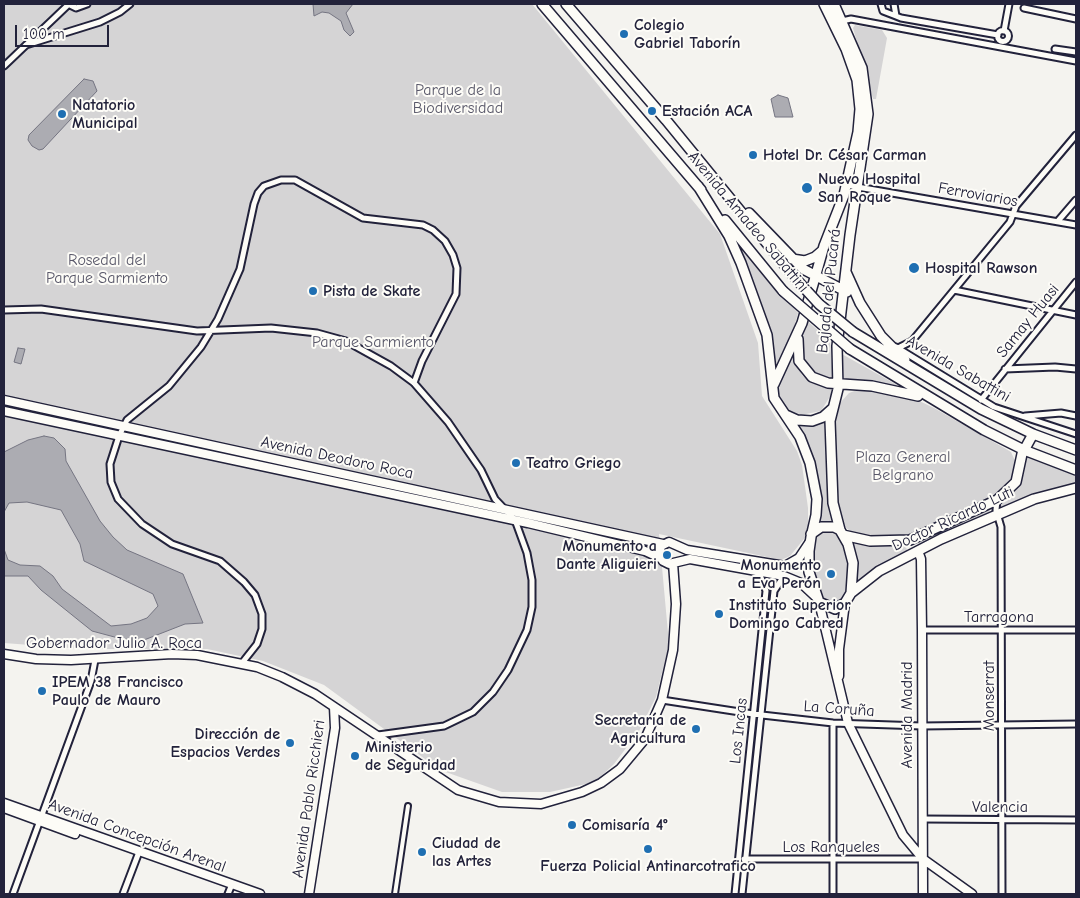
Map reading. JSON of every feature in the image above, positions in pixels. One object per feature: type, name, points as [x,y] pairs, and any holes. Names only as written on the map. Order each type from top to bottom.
[{"type":"main road","name":"Avenida Amadeo Sabattini","points":[[542,4],[698,186],[783,291],[850,349],[941,406],[1024,450],[1076,470]]},
{"type":"main road","name":"Avenida Amadeo Sabattini","points":[[566,4],[819,304],[853,332],[1033,434],[1076,450]]},
{"type":"main road","name":"Bajada del Pucará","points":[[822,4],[837,20],[862,68],[867,98],[868,126],[843,290],[836,352],[838,383],[830,429],[833,503],[841,532],[853,563],[850,593]]},
{"type":"main road","name":"Bajada del Pucará","points":[[773,388],[778,373],[802,323],[823,248],[846,185],[857,139],[859,98],[851,61],[837,20],[835,4]]},
{"type":"main road","points":[[715,179],[792,258],[815,276],[843,290],[860,304]]},
{"type":"main road","points":[[698,186],[729,236],[758,308],[767,335],[776,403],[803,444],[814,477],[817,507],[811,537],[809,572],[848,724],[903,835],[923,859],[972,894]]},
{"type":"main road","points":[[792,258],[805,261],[810,260],[823,248]]},
{"type":"main road","points":[[846,271],[860,304],[885,340],[901,357],[960,394],[981,404]]},
{"type":"main road","points":[[802,323],[797,348],[802,368],[817,380],[901,391],[941,406]]},
{"type":"main road","name":"Avenida Deodoro Roca","points":[[4,400],[663,544],[673,542],[687,550],[776,566],[792,563],[799,558],[811,537]]},
{"type":"main road","points":[[784,414],[797,420],[812,421],[823,417],[833,407]]},
{"type":"main road","name":"Avenida Deodoro Roca","points":[[4,411],[515,520],[645,551],[666,563],[690,559],[784,576],[801,583],[817,599]]},
{"type":"main road","name":"Doctor Ricardo Luti","points":[[811,537],[825,526],[870,541],[910,540],[997,500],[1016,482],[1024,450],[1033,434]]},
{"type":"main road","name":"Doctor Ricardo Luti","points":[[850,593],[879,571],[918,551],[1034,499],[1076,488]]},
{"type":"main road","name":"Avenida Madrid","points":[[910,540],[921,559],[923,894]]},
{"type":"main road","points":[[660,558],[659,552],[663,544]]},
{"type":"main road","points":[[345,714],[445,783],[464,793],[499,802],[541,804],[582,792],[601,783],[620,769],[645,739],[662,700],[669,671],[675,628],[675,562],[681,554],[678,546]]},
{"type":"main road","points":[[839,691],[839,649],[846,603],[850,593]]},
{"type":"main road","points":[[817,599],[832,609],[846,603]]},
{"type":"main road","name":"Gobernador Julio A. Roca","points":[[4,654],[36,658],[95,660],[172,654],[204,656],[242,663],[282,677],[305,688],[345,714]]},
{"type":"main road","name":"Avenida Pablo Ricchieri","points":[[309,894],[335,728],[334,707]]},
{"type":"main road","name":"Avenida Pablo Ricchieri","points":[[314,894],[340,722],[345,714]]},
{"type":"main road","name":"Avenida Concepción Arenal","points":[[4,803],[41,819]]},
{"type":"main road","name":"Avenida Concepción Arenal","points":[[4,808],[41,819],[248,894]]},
{"type":"main road","name":"Avenida Concepción Arenal","points":[[230,889],[260,894]]},
{"type":"street","points":[[4,66],[68,4],[76,8],[87,4]]},
{"type":"street","points":[[26,45],[100,22],[120,12],[130,4]]},
{"type":"street","points":[[881,4],[883,11],[896,16],[998,35],[1004,31],[1009,4]]},
{"type":"street","points":[[894,4],[896,16]]},
{"type":"street","points":[[1024,8],[1076,19]]},
{"type":"street","points":[[837,20],[851,19],[1076,61]]},
{"type":"street","points":[[998,35],[1000,41],[1007,41],[1008,34],[1004,31]]},
{"type":"street","points":[[1055,49],[1076,52]]},
{"type":"street","points":[[898,348],[912,341],[1010,222],[1016,206],[1076,134]]},
{"type":"street","points":[[242,663],[257,644],[262,630],[262,614],[254,595],[244,582],[220,561],[162,539],[124,507],[114,491],[110,473],[112,455],[127,420],[169,386],[212,330],[228,300],[240,269],[258,193],[271,183],[281,180],[296,180],[362,218],[423,225],[439,234],[450,249],[457,268],[456,294],[422,361],[414,383]]},
{"type":"street","name":"Ferroviarios","points":[[846,185],[1076,225]]},
{"type":"street","points":[[1058,222],[1076,200]]},
{"type":"street","name":"Samay Huasi","points":[[981,404],[1005,369],[1076,282]]},
{"type":"street","points":[[954,290],[1076,315]]},
{"type":"street","points":[[4,310],[41,309],[189,330],[289,328],[328,335],[346,341],[368,352],[414,383],[448,422],[481,470],[491,492],[502,508],[515,520],[524,540],[529,560],[532,607],[527,630],[501,681],[484,702],[458,720],[428,730],[378,735]]},
{"type":"street","name":"Avenida Sabattini","points":[[885,340],[975,397],[981,404],[1076,434]]},
{"type":"street","points":[[1005,369],[1055,367],[1076,369]]},
{"type":"street","points":[[960,394],[975,397]]},
{"type":"street","points":[[1019,416],[1061,413],[1076,416]]},
{"type":"street","points":[[1033,434],[1040,422]]},
{"type":"street","name":"Monserrat","points":[[997,500],[997,515],[1001,522],[1002,894]]},
{"type":"street","name":"Los Incas","points":[[735,894],[766,591],[759,572]]},
{"type":"street","name":"Los Incas","points":[[742,894],[759,715],[774,591],[784,576]]},
{"type":"street","name":"Tarragona","points":[[922,630],[1076,630]]},
{"type":"street","points":[[13,894],[91,682],[95,660]]},
{"type":"street","name":"La Coruña","points":[[662,700],[759,715],[848,724],[922,726],[1076,724]]},
{"type":"street","points":[[833,723],[833,894]]},
{"type":"street","points":[[395,894],[408,806]]},
{"type":"street","name":"Valencia","points":[[923,819],[1076,820]]},
{"type":"street","points":[[123,894],[138,854]]},
{"type":"street","name":"Los Ranqueles","points":[[738,860],[923,859]]},
{"type":"green space","name":"Parque Sarmiento","points":[[4,4],[532,4],[720,234],[758,343],[762,396],[797,451],[802,465],[808,508],[808,534],[790,556],[781,560],[659,534],[669,644],[656,697],[639,731],[614,764],[595,782],[550,792],[502,792],[440,770],[324,685],[263,661],[207,649],[83,649],[4,643]]},
{"type":"green space","points":[[855,25],[882,30],[887,38],[876,99],[873,99],[853,28]]},
{"type":"green space","points":[[728,228],[798,313],[793,331],[773,371],[771,345]]},
{"type":"green space","points":[[805,319],[830,341],[833,380],[813,373],[804,362],[801,335]]},
{"type":"green space","points":[[840,353],[899,386],[841,378]]},
{"type":"green space","points":[[792,354],[802,375],[811,383],[832,387],[831,395],[821,411],[801,415],[781,406],[777,400],[777,383]]},
{"type":"green space","name":"Plaza General Belgrano","points":[[860,389],[907,395],[934,408],[1011,452],[1015,461],[1016,471],[1012,481],[995,498],[909,535],[865,537],[854,534],[845,527],[838,513],[835,427],[840,403],[849,393]]},
{"type":"green space","points":[[824,420],[829,512],[833,521],[817,523],[820,504],[818,481],[812,461],[794,423],[812,424]]},
{"type":"green space","points":[[1025,456],[1076,474],[1076,484],[1033,494],[999,509],[1003,501],[1020,483],[1024,473]]},
{"type":"green space","points":[[991,504],[989,514],[920,546],[915,539]]},
{"type":"green space","points":[[828,531],[839,535],[848,561],[848,588],[844,598],[838,603],[826,602],[819,593],[814,569],[815,538],[821,532]]},
{"type":"green space","points":[[849,539],[904,544],[909,553],[855,587],[856,553]]},
{"type":"shaded area","points":[[313,4],[353,4],[346,13],[354,32],[350,36],[344,30],[341,21],[329,13],[322,12],[314,16]]},
{"type":"shaded area","name":"Natatorio Municipal","points":[[84,79],[93,81],[97,91],[43,149],[39,150],[32,146],[28,140],[29,135]]},
{"type":"shaded area","points":[[778,95],[788,98],[793,117],[775,117],[771,99]]},
{"type":"shaded area","points":[[18,348],[25,349],[21,364],[14,362]]},
{"type":"shaded area","points":[[44,436],[54,438],[65,449],[66,461],[100,521],[113,537],[127,550],[183,574],[203,623],[185,624],[144,640],[122,639],[92,631],[41,590],[28,576],[4,576],[4,549],[8,560],[20,565],[40,566],[53,576],[62,589],[111,626],[131,624],[147,618],[158,606],[153,594],[84,561],[80,544],[61,510],[27,502],[9,503],[4,512],[4,452],[28,440]]},
{"type":"place","name":"Colegio Gabriel Taborín","points":[[624,34]]},
{"type":"place","name":"Estación ACA","points":[[652,111]]},
{"type":"place","name":"Natatorio Municipal","points":[[62,114]]},
{"type":"place","name":"Hotel Dr. César Carman","points":[[753,155]]},
{"type":"place","name":"Nuevo Hospital San Roque","points":[[807,188]]},
{"type":"place","name":"Hospital Rawson","points":[[914,268]]},
{"type":"place","name":"Pista de Skate","points":[[313,291]]},
{"type":"place","name":"Teatro Griego","points":[[516,463]]},
{"type":"place","name":"Monumento a Dante Aliguieri","points":[[667,555]]},
{"type":"place","name":"Monumento a Eva Perón","points":[[831,574]]},
{"type":"place","name":"Instituto Superior Domingo Cabred","points":[[719,614]]},
{"type":"place","name":"IPEM 38 Francisco Paulo de Mauro","points":[[42,691]]},
{"type":"place","name":"Secretaría de Agricultura","points":[[696,729]]},
{"type":"place","name":"Dirección de Espacios Verdes","points":[[290,743]]},
{"type":"place","name":"Ministerio de Seguridad","points":[[355,756]]},
{"type":"place","name":"Comisaría 4°","points":[[572,825]]},
{"type":"place","name":"Fuerza Policial Antinarcotrafico","points":[[648,849]]},
{"type":"place","name":"Ciudad de las Artes","points":[[422,852]]},
{"type":"park label","name":"Parque de la Biodiversidad","points":[[458,99]]},
{"type":"park label","name":"Rosedal del Parque Sarmiento","points":[[107,269]]}]
